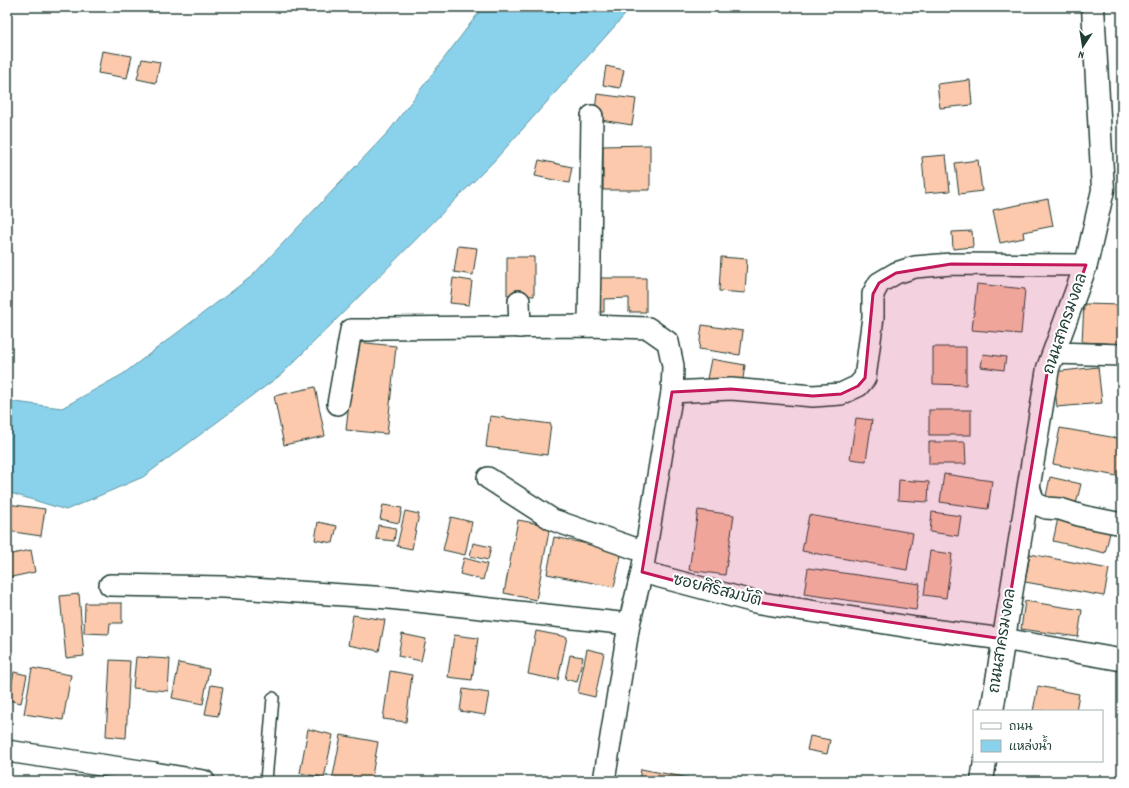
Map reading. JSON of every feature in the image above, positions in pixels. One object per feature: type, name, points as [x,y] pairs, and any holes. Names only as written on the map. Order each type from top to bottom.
[{"type":"street","name":"ถนนสาครมงคล","points":[[992,710],[1048,368],[1086,264],[1103,190],[1093,7]]},
{"type":"street","points":[[589,326],[592,116]]},
{"type":"street","points":[[672,392],[731,389],[813,396],[840,394],[858,386],[865,378],[873,317],[873,294],[879,283],[896,273],[915,267],[951,264],[1086,264]]},
{"type":"street","points":[[519,301],[520,327]]},
{"type":"street","points":[[338,404],[351,330],[371,330],[383,328],[589,326],[648,328],[668,342],[672,366],[672,392],[643,562],[629,624],[604,781]]},
{"type":"street","points":[[1054,353],[1122,354]]},
{"type":"street","name":"ซอยศิริสมบัติ","points":[[488,478],[553,520],[643,562],[755,602],[916,628],[1003,639],[1122,660]]},
{"type":"street","points":[[1029,486],[1034,503],[1046,508],[1060,509],[1082,516],[1122,524]]},
{"type":"street","points":[[110,585],[224,587],[389,598],[629,624]]},
{"type":"street","points":[[7,750],[151,777],[204,781]]},
{"type":"street","points":[[982,781],[985,762]]},
{"type":"lane","points":[[266,781],[273,698]]},
{"type":"highlighted area","points":[[951,264],[1086,265],[1048,368],[1003,639],[755,602],[642,572],[672,392],[731,389],[813,396],[841,394],[858,386],[865,378],[873,294],[879,283],[896,273]]},
{"type":"water","points":[[483,7],[632,7],[494,161],[282,374],[143,477],[66,510],[7,492],[7,401],[62,408],[123,374],[252,276],[389,131]]},
{"type":"building","points":[[102,51],[132,56],[127,78],[98,73]]},
{"type":"building","points":[[142,59],[160,62],[156,83],[137,79]]},
{"type":"building","points":[[606,66],[624,70],[620,88],[603,85]]},
{"type":"building","points":[[970,80],[972,105],[940,108],[937,84]]},
{"type":"building","points":[[597,94],[636,99],[632,125],[594,119]]},
{"type":"building","points":[[650,145],[650,190],[603,190],[603,146]]},
{"type":"building","points":[[946,155],[950,191],[925,193],[922,157]]},
{"type":"building","points":[[539,160],[572,167],[569,183],[535,176]]},
{"type":"building","points":[[978,160],[982,191],[959,194],[955,163]]},
{"type":"building","points":[[1048,199],[1053,226],[1023,232],[1024,238],[1000,243],[993,210]]},
{"type":"building","points":[[972,231],[973,247],[953,249],[952,232]]},
{"type":"building","points":[[458,246],[477,248],[473,275],[454,272]]},
{"type":"building","points":[[507,257],[534,257],[534,296],[507,295]]},
{"type":"building","points":[[721,257],[747,259],[745,293],[719,291]]},
{"type":"building","points":[[453,278],[472,281],[469,305],[450,303]]},
{"type":"building","points":[[594,278],[646,278],[646,312],[629,312],[629,298],[604,299],[604,312],[594,312]]},
{"type":"building","points":[[977,284],[1025,289],[1021,334],[972,330]]},
{"type":"building","points":[[1084,304],[1122,305],[1122,344],[1082,342]]},
{"type":"building","points":[[702,325],[743,331],[740,355],[699,349]]},
{"type":"building","points":[[356,342],[396,346],[387,434],[346,430]]},
{"type":"building","points":[[933,347],[966,347],[966,385],[933,384]]},
{"type":"building","points":[[983,354],[1006,357],[1004,370],[981,367]]},
{"type":"building","points":[[711,359],[745,365],[742,385],[707,379]]},
{"type":"building","points":[[1098,367],[1102,403],[1057,407],[1053,372]]},
{"type":"building","points":[[315,387],[325,436],[284,445],[274,396]]},
{"type":"building","points":[[929,410],[971,410],[971,435],[929,435]]},
{"type":"building","points":[[490,416],[551,424],[547,455],[486,447]]},
{"type":"building","points":[[856,418],[872,420],[866,461],[850,459]]},
{"type":"building","points":[[1060,428],[1122,439],[1122,477],[1053,464]]},
{"type":"building","points":[[929,442],[965,442],[966,464],[929,464]]},
{"type":"building","points":[[944,474],[992,481],[988,509],[940,502]]},
{"type":"building","points":[[1050,477],[1081,484],[1075,508],[1045,501]]},
{"type":"building","points":[[899,480],[929,482],[928,502],[898,500]]},
{"type":"building","points":[[7,504],[45,509],[41,536],[7,531]]},
{"type":"building","points":[[383,505],[402,508],[399,523],[380,519]]},
{"type":"building","points":[[698,510],[734,515],[725,575],[689,570]]},
{"type":"building","points":[[405,511],[419,514],[412,549],[397,546]]},
{"type":"building","points":[[932,512],[961,516],[958,536],[930,532]]},
{"type":"building","points":[[809,515],[913,533],[907,570],[802,551]]},
{"type":"building","points":[[451,517],[472,522],[465,555],[443,550]]},
{"type":"building","points":[[1058,518],[1111,529],[1105,553],[1053,541]]},
{"type":"building","points":[[518,520],[550,526],[536,600],[504,593]]},
{"type":"building","points":[[318,522],[337,526],[333,543],[315,540]]},
{"type":"building","points":[[378,525],[396,528],[394,541],[376,539]]},
{"type":"building","points":[[554,537],[622,551],[614,587],[547,574]]},
{"type":"building","points":[[473,543],[491,547],[488,560],[470,556]]},
{"type":"building","points":[[31,550],[35,572],[7,578],[7,555]]},
{"type":"building","points":[[930,551],[952,554],[946,598],[924,595]]},
{"type":"building","points":[[1030,554],[1109,569],[1104,596],[1025,582]]},
{"type":"building","points":[[464,558],[487,564],[483,580],[460,574]]},
{"type":"building","points":[[808,568],[920,584],[916,610],[804,594]]},
{"type":"building","points":[[79,594],[84,656],[66,658],[60,596]]},
{"type":"building","points":[[1025,601],[1082,610],[1078,637],[1021,629]]},
{"type":"building","points":[[85,603],[122,603],[122,623],[110,623],[109,634],[84,633]]},
{"type":"building","points":[[353,615],[385,620],[379,651],[348,645]]},
{"type":"building","points":[[536,631],[567,637],[558,680],[528,674]]},
{"type":"building","points":[[402,634],[426,639],[421,661],[398,656]]},
{"type":"building","points":[[454,635],[478,638],[472,680],[448,677]]},
{"type":"building","points":[[587,649],[604,653],[595,697],[578,693]]},
{"type":"building","points":[[570,655],[583,657],[577,682],[565,679]]},
{"type":"building","points":[[136,657],[170,659],[168,691],[133,688]]},
{"type":"building","points":[[7,659],[9,659],[7,673]]},
{"type":"building","points":[[110,660],[130,661],[126,738],[106,736]]},
{"type":"building","points":[[179,663],[209,669],[203,704],[172,698]]},
{"type":"building","points":[[32,668],[71,675],[63,720],[24,714]]},
{"type":"building","points":[[390,671],[412,675],[406,722],[383,719]]},
{"type":"building","points":[[14,672],[27,675],[21,703],[8,700]]},
{"type":"building","points":[[211,685],[223,687],[218,716],[205,714]]},
{"type":"building","points":[[1038,686],[1079,694],[1076,710],[1033,710]]},
{"type":"building","points":[[463,689],[489,693],[485,715],[460,711]]},
{"type":"building","points":[[308,729],[333,735],[324,778],[300,773]]},
{"type":"building","points":[[341,735],[378,742],[371,781],[332,781]]},
{"type":"building","points":[[810,736],[830,740],[827,754],[807,750]]},
{"type":"building","points":[[641,769],[689,778],[688,781],[639,781]]}]
